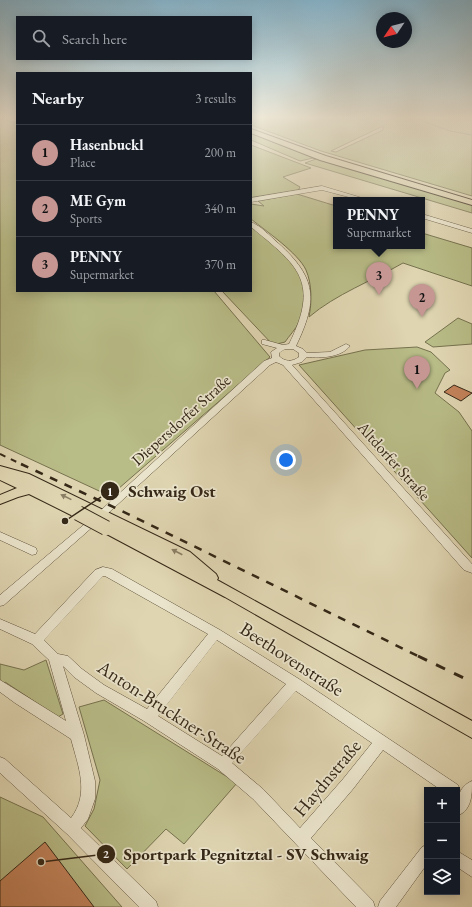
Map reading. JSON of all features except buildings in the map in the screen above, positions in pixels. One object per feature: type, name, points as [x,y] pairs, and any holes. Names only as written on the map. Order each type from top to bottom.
[{"type":"highway","points":[[331,160],[472,203]]},
{"type":"highway","points":[[345,160],[472,198]]},
{"type":"main road","points":[[2,474],[25,477],[185,556],[230,593]]},
{"type":"main road","points":[[2,474],[30,490],[78,513],[230,593],[472,730]]},
{"type":"main road","points":[[1,500],[7,489],[2,474]]},
{"type":"main road","points":[[1,500],[15,493],[30,490]]},
{"type":"street","points":[[252,200],[322,188],[355,197]]},
{"type":"street","points":[[425,217],[472,231]]},
{"type":"street","points":[[252,225],[294,261],[303,274],[306,282],[308,300],[306,311],[300,333],[292,347]]},
{"type":"street","points":[[276,355],[265,342],[283,347],[292,347],[300,350],[304,355]]},
{"type":"street","points":[[304,355],[324,354],[338,351],[346,346]]},
{"type":"street","name":"Diepersdorfer Straße","points":[[0,602],[102,514],[283,347]]},
{"type":"street","name":"Altdorfer Straße","points":[[276,355],[286,363],[296,367],[468,567],[472,569]]},
{"type":"street","points":[[296,367],[304,355]]},
{"type":"street","points":[[0,536],[32,551]]},
{"type":"street","name":"Beethovenstraße","points":[[37,640],[98,574],[103,571],[108,572],[216,633],[382,741],[461,796]]},
{"type":"street","points":[[0,624],[37,640],[47,648],[54,658],[77,735],[88,781],[88,799],[83,814],[72,829]]},
{"type":"street","points":[[149,717],[216,633]]},
{"type":"street","name":"Anton-Bruckner-Straße","points":[[54,658],[64,660],[78,673],[100,689],[149,717],[223,764],[258,794],[367,907]]},
{"type":"street","points":[[223,764],[295,684]]},
{"type":"street","points":[[0,685],[19,699],[77,735]]},
{"type":"street","name":"Haydnstraße","points":[[300,839],[348,784],[382,741]]},
{"type":"street","points":[[0,764],[72,829],[150,907]]},
{"type":"street","points":[[386,907],[424,856]]},
{"type":"street","points":[[458,859],[472,869]]},
{"type":"green space","points":[[0,160],[16,160],[16,292],[215,292],[270,357],[110,496],[0,445]]},
{"type":"green space","points":[[252,160],[291,160],[311,168],[283,177],[300,187],[298,191],[252,199]]},
{"type":"green space","points":[[312,160],[327,160],[472,205],[472,213],[425,199],[425,197],[419,197],[305,163]]},
{"type":"green space","points":[[352,160],[472,160],[472,196]]},
{"type":"green space","points":[[297,194],[333,205],[333,249],[425,249],[425,234],[472,248],[472,286],[403,263],[331,301],[309,317],[311,293],[306,270],[302,263],[289,250],[252,220],[252,204],[264,206],[258,201]]},
{"type":"green space","points":[[252,227],[286,255],[301,278],[304,292],[304,306],[298,325],[285,342],[273,345],[223,292],[252,292]]},
{"type":"green space","points":[[458,318],[472,324],[472,344],[433,347],[425,342]]},
{"type":"green space","points":[[417,347],[431,352],[450,370],[445,373],[435,393],[459,412],[472,431],[472,558],[299,365],[365,350]]},
{"type":"green space","points":[[46,660],[63,714],[58,717],[5,682],[0,687],[0,664],[24,670]]},
{"type":"green space","points":[[104,700],[237,783],[184,844],[166,829],[127,869],[85,826],[94,809],[100,780],[79,707]]},
{"type":"green space","points":[[0,797],[43,817],[122,907],[0,907]]},
{"type":"railway","points":[[0,454],[23,465]]},
{"type":"railway","points":[[21,464],[122,511],[420,657]]},
{"type":"railway","points":[[418,656],[472,682]]},
{"type":"place","name":"PENNY","points":[[379,295]]},
{"type":"place","name":"ME Gym","points":[[422,317]]},
{"type":"place","name":"Hasenbuckl","points":[[417,389]]},
{"type":"place","name":"Schwaig Ost","points":[[65,521]]},
{"type":"place","name":"Sportpark Pegnitztal - SV Schwaig","points":[[41,862]]}]
